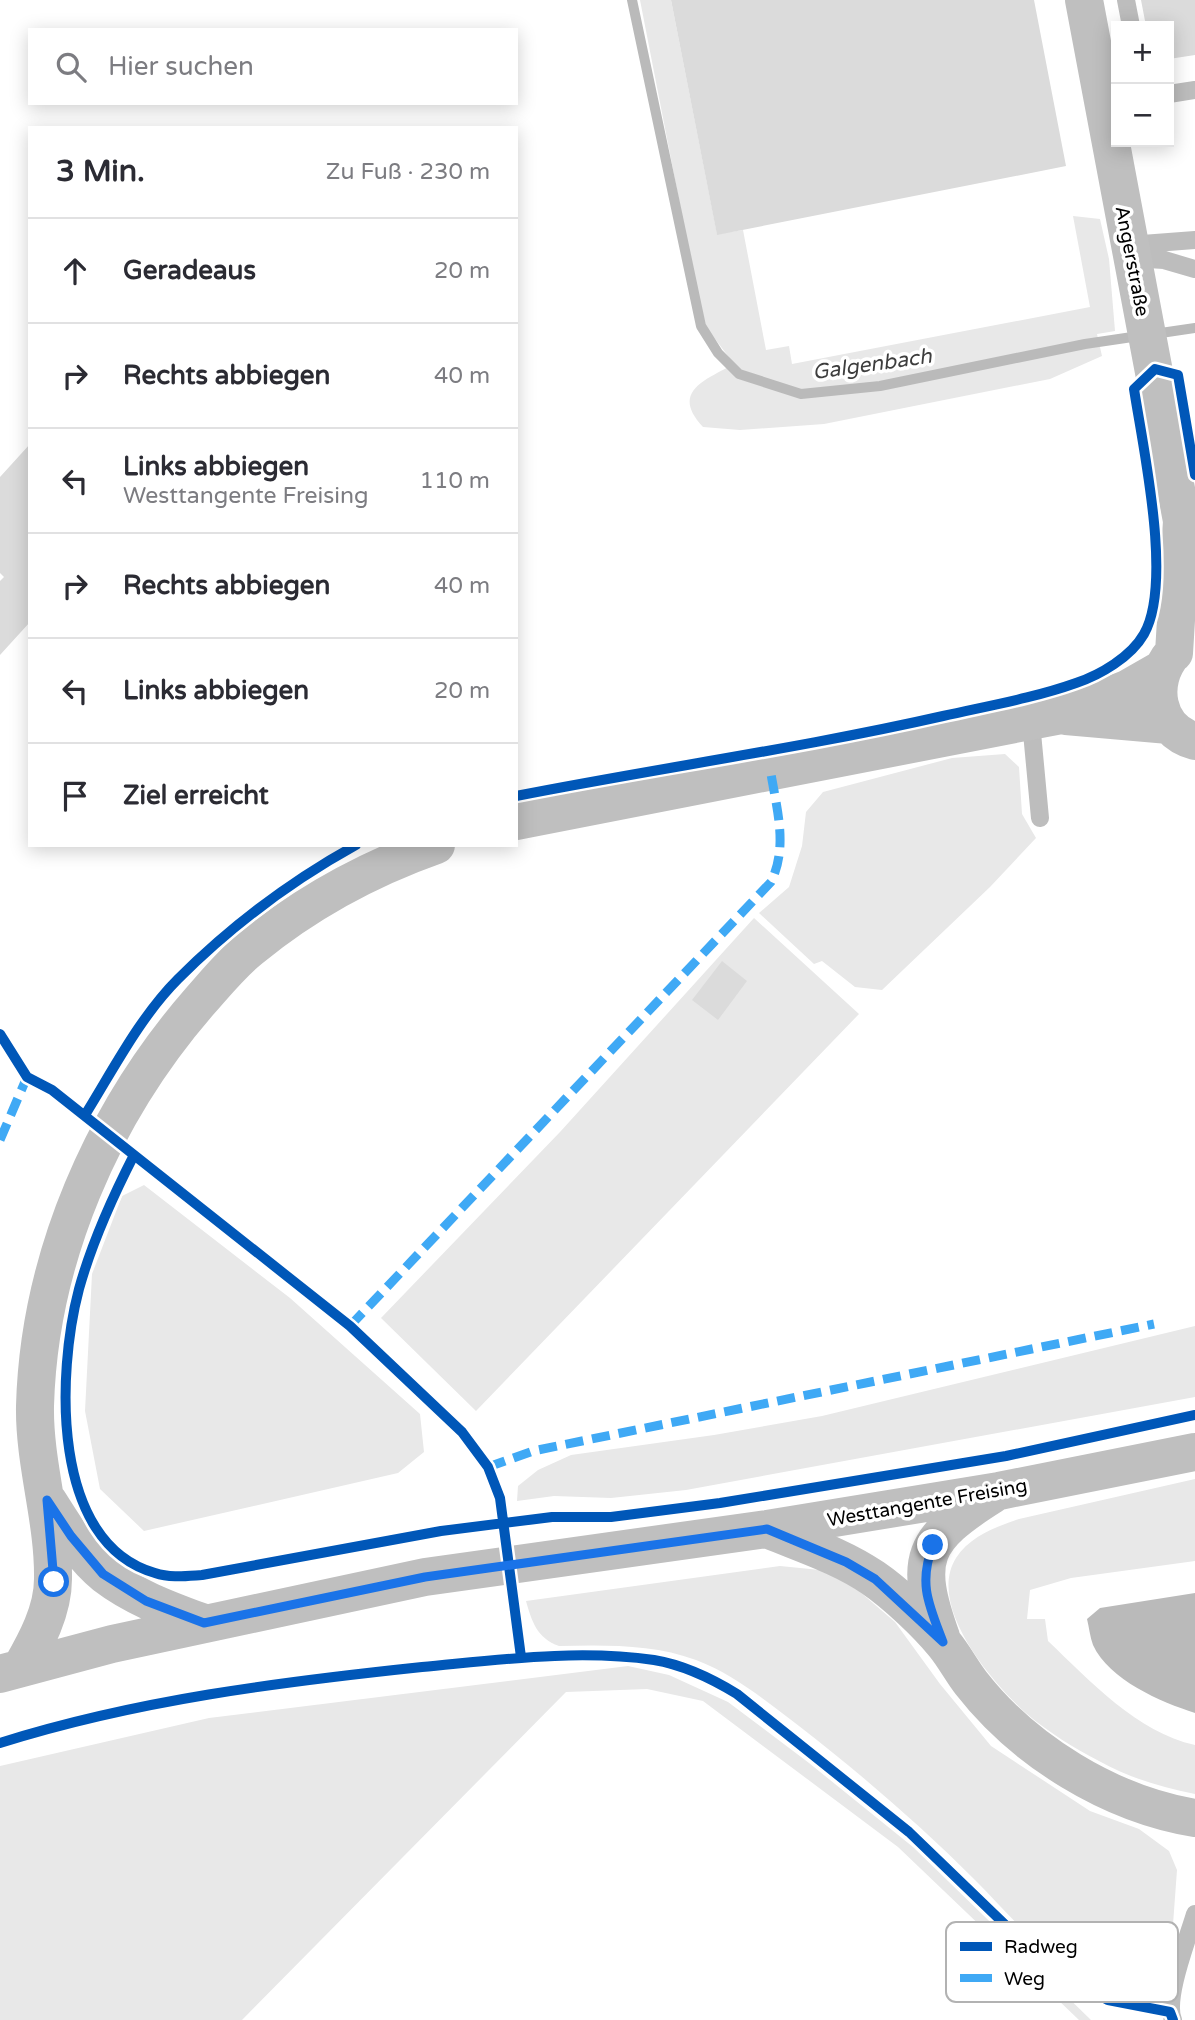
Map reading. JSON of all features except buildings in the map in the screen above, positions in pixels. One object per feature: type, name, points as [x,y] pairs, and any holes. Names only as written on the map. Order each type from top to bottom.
[{"type":"main road","name":"Angerstraße","points":[[1084,0],[1188,535],[1177,654],[1158,698],[1187,739]]},
{"type":"main road","points":[[518,821],[1046,718],[1127,689],[1177,654]]},
{"type":"main road","points":[[1046,718],[1187,739]]},
{"type":"main road","points":[[10,1671],[40,1635],[54,1582],[35,1408],[39,1347],[46,1308],[55,1265],[68,1227],[88,1178],[122,1110],[174,1031],[250,948],[314,903],[378,866],[430,847]]},
{"type":"main road","name":"Westtangente Freising","points":[[10,1671],[204,1623],[425,1577],[767,1529],[999,1491],[1195,1452]]},
{"type":"main road","points":[[943,1642],[926,1595],[927,1560],[933,1545],[960,1515],[999,1491]]},
{"type":"main road","points":[[47,1500],[71,1536],[103,1574],[146,1601],[204,1623]]},
{"type":"main road","points":[[767,1529],[846,1562],[875,1579],[943,1642],[972,1684],[1005,1721],[1040,1748],[1089,1781],[1132,1801],[1163,1812],[1195,1818]]},
{"type":"lane","points":[[1126,0],[1130,21]]},
{"type":"lane","points":[[1174,93],[1195,90]]},
{"type":"lane","points":[[1133,261],[1195,240]]},
{"type":"lane","points":[[1133,261],[1164,260],[1195,269]]},
{"type":"lane","points":[[1040,818],[1046,718]]},
{"type":"lane","points":[[1178,1986],[1195,1914]]},
{"type":"shaded area","points":[[640,0],[671,0],[717,234],[743,230],[766,350],[789,346],[792,364],[1090,307],[1073,216],[1100,219],[1109,259],[1115,331],[1097,334],[1102,356],[1050,379],[824,424],[740,430],[703,427],[690,405],[691,396],[695,388],[703,382],[734,364],[703,323]]},
{"type":"shaded area","points":[[1005,754],[1019,767],[1022,814],[1036,838],[990,887],[882,990],[855,987],[822,961],[814,964],[759,913],[789,887],[802,846],[806,812],[823,792],[952,758]]},
{"type":"shaded area","points":[[754,918],[859,1014],[476,1411],[381,1318],[560,1132]]},
{"type":"shaded area","points":[[144,1185],[290,1298],[420,1414],[424,1452],[398,1473],[144,1531],[100,1489],[85,1411],[92,1274],[122,1196]]},
{"type":"shaded area","points":[[1195,1326],[1195,1397],[686,1490],[611,1498],[554,1496],[517,1501],[518,1486],[538,1470],[571,1455],[714,1435],[822,1416]]},
{"type":"shaded area","points":[[1195,1479],[1195,1561],[1071,1578],[1030,1590],[1027,1619],[1045,1619],[1048,1641],[1134,1717],[1153,1729],[1195,1745],[1195,1794],[1146,1781],[1110,1767],[1080,1751],[1027,1714],[997,1684],[968,1643],[956,1621],[950,1598],[949,1577],[962,1550],[976,1538],[1001,1525]]},
{"type":"shaded area","points":[[780,1566],[820,1570],[852,1585],[895,1622],[940,1684],[991,1746],[1090,1811],[1139,1829],[1169,1851],[1177,1870],[1173,1922],[1016,1922],[890,1800],[799,1726],[737,1681],[696,1660],[663,1651],[611,1646],[559,1646],[540,1634],[526,1601]]},
{"type":"shaded area","points":[[1195,1593],[1195,1713],[1152,1696],[1111,1669],[1093,1645],[1087,1619],[1100,1608]]},
{"type":"shaded area","points":[[628,1666],[669,1675],[728,1702],[809,1763],[913,1847],[990,1922],[976,1922],[898,1847],[703,1701],[647,1689],[566,1692],[242,2020],[0,2020],[0,1766],[209,1718]]},
{"type":"shaded area","points":[[1060,2002],[1072,2002],[1091,2020],[1079,2020]]},
{"type":"waterway","name":"Galgenbach","points":[[632,0],[701,326],[718,353],[739,374],[801,394],[880,386],[1085,344],[1139,336]]},
{"type":"waterway","name":"Galgenbach","points":[[1154,334],[1195,328]]},
{"type":"marked path","points":[[350,1326],[771,882],[780,842],[771,774]]},
{"type":"marked path","points":[[0,1140],[27,1077]]},
{"type":"marked path","points":[[488,1467],[533,1451],[1154,1324]]},
{"type":"cycle path","points":[[518,796],[890,727],[1027,697],[1085,680],[1114,664],[1131,650],[1144,634],[1152,611],[1156,550],[1149,479],[1134,389],[1155,369],[1178,375],[1195,475]]},
{"type":"cycle path","points":[[85,1115],[139,1027],[178,979],[262,906],[353,847]]},
{"type":"cycle path","points":[[0,1034],[27,1077],[52,1090],[350,1326],[462,1432],[488,1467],[500,1498],[521,1657]]},
{"type":"cycle path","points":[[134,1155],[103,1220],[79,1289],[67,1364],[66,1407],[69,1451],[79,1492],[96,1528],[121,1556],[161,1575],[202,1575],[441,1531],[552,1517],[611,1517],[720,1503],[1006,1456],[1195,1415]]},
{"type":"cycle path","points":[[0,1743],[51,1728],[156,1704],[315,1679],[538,1657],[596,1655],[654,1660],[697,1673],[737,1694],[909,1832],[1002,1922]]},
{"type":"cycle path","points":[[1118,2002],[1170,2012],[1173,2020]]},
{"type":"route","points":[[54,1582],[47,1500],[71,1536],[103,1574],[146,1601],[204,1623],[425,1577],[767,1529],[846,1562],[875,1579],[943,1642],[926,1595],[924,1574],[933,1545]]}]
